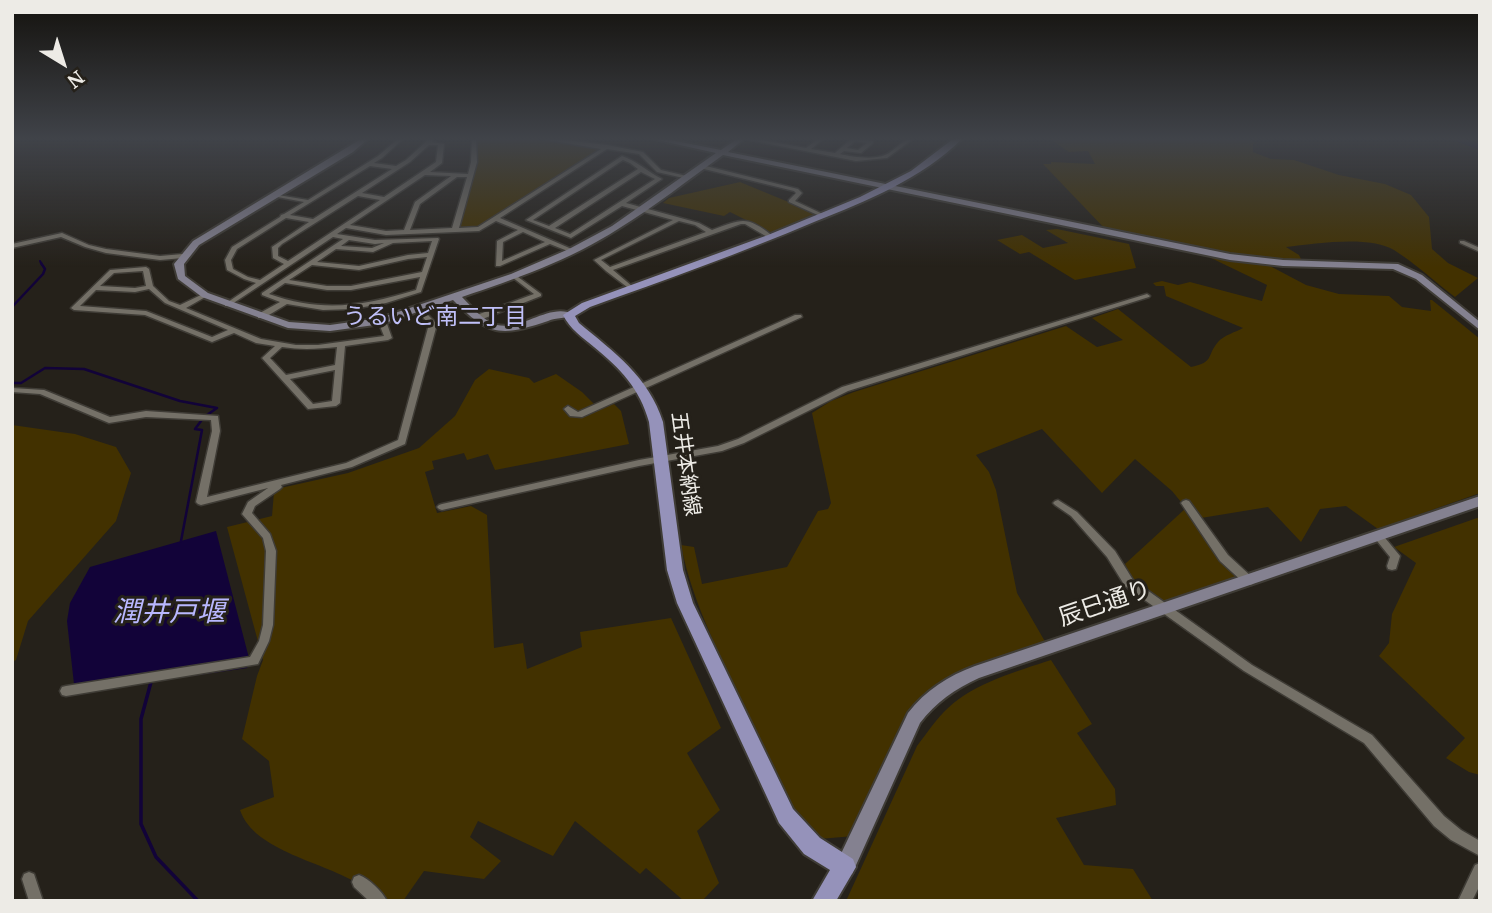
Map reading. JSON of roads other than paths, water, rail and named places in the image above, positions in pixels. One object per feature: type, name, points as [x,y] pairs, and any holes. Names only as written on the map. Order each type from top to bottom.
[{"type":"main road","points":[[569,315],[586,304],[771,237],[899,182]]},
{"type":"main road","name":"五井本納線","points":[[569,315],[574,324],[625,368],[642,387],[653,411],[675,569],[685,603],[786,816],[812,846],[845,867]]},
{"type":"main road","points":[[822,901],[845,867]]},
{"type":"street","points":[[297,182],[212,232],[183,256],[179,264],[181,276],[205,295],[288,325],[348,327],[382,321],[514,276],[572,251],[642,210],[682,182]]},
{"type":"street","points":[[261,282],[234,274],[228,265],[228,257],[239,245],[339,182]]},
{"type":"street","points":[[289,264],[275,257],[275,247],[376,182]]},
{"type":"street","points":[[228,305],[412,182]]},
{"type":"street","points":[[406,232],[418,203],[448,182]]},
{"type":"street","points":[[455,230],[468,182]]},
{"type":"street","points":[[344,226],[386,233],[479,229],[554,182]]},
{"type":"street","points":[[587,182],[529,220],[571,236],[655,182]]},
{"type":"street","points":[[550,228],[622,182]]},
{"type":"street","points":[[762,182],[796,190],[799,193],[791,201],[824,216]]},
{"type":"street","points":[[870,182],[1230,257],[1283,263],[1395,266],[1419,277],[1480,327]]},
{"type":"street","points":[[546,187],[570,193]]},
{"type":"street","points":[[357,194],[385,199]]},
{"type":"street","points":[[274,195],[307,201]]},
{"type":"street","points":[[622,204],[697,224],[712,233]]},
{"type":"street","points":[[283,216],[314,221]]},
{"type":"street","points":[[495,218],[572,251]]},
{"type":"street","points":[[631,288],[596,262],[598,259],[679,219]]},
{"type":"street","points":[[608,270],[743,222],[771,237]]},
{"type":"street","points":[[523,230],[500,241],[498,265],[549,242]]},
{"type":"street","points":[[331,235],[375,242],[436,239],[419,291],[376,305],[348,310],[321,310],[264,294],[348,238]]},
{"type":"street","points":[[12,246],[62,236],[106,251],[160,258],[183,256]]},
{"type":"street","points":[[335,247],[373,250],[393,242]]},
{"type":"street","points":[[1462,242],[1480,250]]},
{"type":"street","points":[[310,263],[359,268],[408,257],[430,256]]},
{"type":"street","points":[[232,331],[212,340],[146,313],[74,308],[112,271],[122,268],[149,270],[150,287],[161,297],[180,308],[259,341],[280,345],[341,345],[388,338],[382,321]]},
{"type":"street","points":[[283,281],[327,288],[351,288],[424,275]]},
{"type":"street","points":[[477,318],[539,295],[514,276]]},
{"type":"street","points":[[94,288],[135,290],[150,287]]},
{"type":"street","points":[[180,308],[205,295]]},
{"type":"street","points":[[442,507],[719,449],[741,441],[845,389],[1147,296]]},
{"type":"street","points":[[456,297],[477,318],[493,327],[510,328],[559,314],[569,315]]},
{"type":"street","points":[[261,316],[286,302]]},
{"type":"street","points":[[12,390],[41,392],[109,421],[146,414],[215,418],[216,431],[201,502],[349,465],[402,442],[433,324],[420,310]]},
{"type":"street","points":[[568,409],[579,415],[798,317]]},
{"type":"street","points":[[280,345],[267,358],[311,407],[336,403],[341,345]]},
{"type":"street","points":[[284,378],[338,367]]},
{"type":"street","points":[[66,691],[254,661],[268,625],[271,551],[267,537],[247,514],[251,504],[287,480]]},
{"type":"street","name":"辰巳通り","points":[[845,867],[914,718],[932,696],[967,676],[1480,501]]},
{"type":"street","points":[[1058,503],[1074,514],[1111,554],[1129,583],[1161,609],[1248,668],[1368,739],[1439,821],[1480,849]]},
{"type":"street","points":[[1186,503],[1224,558],[1249,581]]},
{"type":"street","points":[[1378,536],[1395,556],[1392,566]]},
{"type":"street","points":[[1465,901],[1480,870]]},
{"type":"street","points":[[29,879],[36,901]]},
{"type":"street","points":[[359,882],[372,890],[380,901]]},
{"type":"water","name":"潤井戸堰","points":[[216,531],[250,662],[247,668],[75,693],[67,621],[70,603],[90,567]]},
{"type":"waterway","points":[[12,307],[43,274],[45,269],[41,263]]},
{"type":"waterway","points":[[12,383],[21,383],[45,368],[84,369],[180,401],[217,408],[204,417],[195,429],[202,430],[181,541]]},
{"type":"waterway","points":[[151,682],[141,719],[141,824],[156,857],[198,901]]},
{"type":"district","name":"うるいど南二丁目","points":[[435,317]]}]
